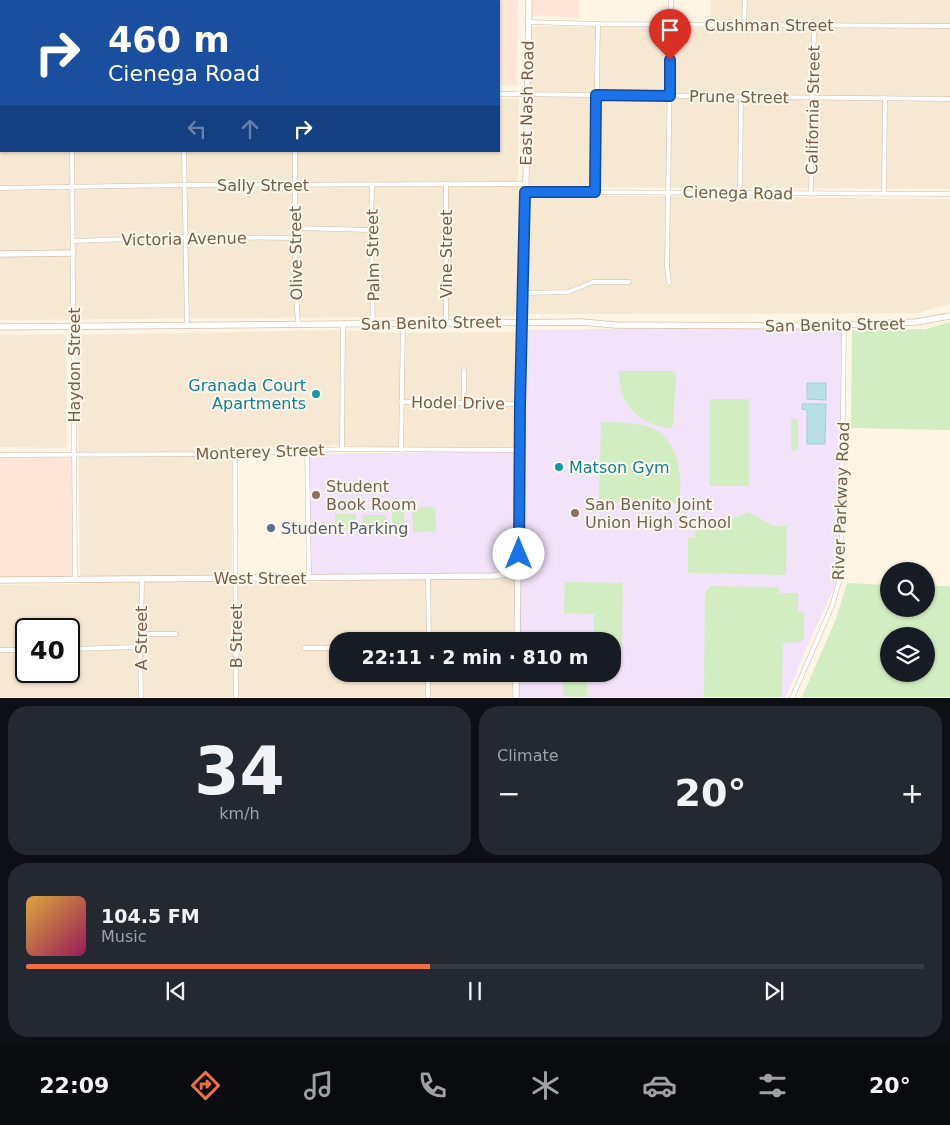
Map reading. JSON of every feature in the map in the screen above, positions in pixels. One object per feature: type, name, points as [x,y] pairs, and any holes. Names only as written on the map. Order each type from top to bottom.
[{"type":"street","name":"East Nash Road","points":[[517,632],[529,0]]},
{"type":"street","points":[[669,283],[667,266],[670,0]]},
{"type":"street","points":[[744,24],[745,0]]},
{"type":"street","name":"Cushman Street","points":[[528,22],[950,26]]},
{"type":"street","points":[[595,192],[598,24]]},
{"type":"street","name":"California Street","points":[[811,194],[814,25]]},
{"type":"street","name":"Prune Street","points":[[500,94],[950,99]]},
{"type":"street","points":[[740,193],[741,97]]},
{"type":"street","points":[[884,194],[885,98]]},
{"type":"street","name":"Haydon Street","points":[[72,152],[76,580]]},
{"type":"street","points":[[184,152],[187,326]]},
{"type":"street","name":"Olive Street","points":[[295,152],[298,324]]},
{"type":"street","name":"Vine Street","points":[[446,184],[446,323]]},
{"type":"street","name":"Sally Street","points":[[0,188],[184,185],[372,186],[525,184]]},
{"type":"street","name":"Palm Street","points":[[372,186],[371,230],[374,324]]},
{"type":"street","name":"Cienega Road","points":[[525,192],[950,194]]},
{"type":"street","points":[[296,228],[371,230]]},
{"type":"street","name":"Victoria Avenue","points":[[73,241],[185,237],[296,238]]},
{"type":"street","points":[[0,254],[73,253]]},
{"type":"street","points":[[524,293],[568,292],[593,282],[629,282]]},
{"type":"street","name":"San Benito Street","points":[[0,326],[73,327],[582,322],[615,325],[762,327],[916,322],[950,316]]},
{"type":"street","points":[[342,449],[343,324]]},
{"type":"street","points":[[401,450],[402,324]]},
{"type":"street","name":"River Parkway Road","points":[[792,698],[832,606],[841,575],[844,325]]},
{"type":"street","points":[[464,370],[464,403]]},
{"type":"street","name":"Hodel Drive","points":[[401,402],[516,404]]},
{"type":"street","name":"Monterey Street","points":[[0,455],[235,454],[342,449],[520,450]]},
{"type":"street","points":[[307,450],[309,578]]},
{"type":"street","name":"B Street","points":[[235,454],[236,698]]},
{"type":"street","name":"West Street","points":[[0,580],[494,576],[519,572]]},
{"type":"street","points":[[428,577],[429,632]]},
{"type":"street","name":"A Street","points":[[141,698],[142,580]]},
{"type":"street","points":[[142,634],[176,634]]},
{"type":"street","points":[[80,649],[140,648]]},
{"type":"street","points":[[304,648],[329,648]]},
{"type":"street","points":[[0,650],[15,650]]},
{"type":"street","points":[[428,682],[428,698]]},
{"type":"street","points":[[516,682],[516,698]]},
{"type":"shaded area","points":[[500,0],[518,0],[517,85],[500,85]]},
{"type":"shaded area","points":[[531,0],[579,0],[579,18],[531,15]]},
{"type":"shaded area","points":[[711,0],[950,0],[950,189],[533,187],[530,184],[532,29],[534,26],[710,28]]},
{"type":"shaded area","points":[[500,98],[519,99],[517,313],[514,316],[0,320],[0,152],[500,152]]},
{"type":"shaded area","points":[[531,195],[950,199],[950,304],[918,313],[531,314],[527,312],[529,197]]},
{"type":"shaded area","name":"San Benito Joint Union High School","points":[[845,326],[840,571],[786,697],[519,697],[519,682],[621,682],[621,632],[519,632],[520,575],[311,577],[308,454],[522,451],[526,330]]},
{"type":"shaded area","points":[[337,330],[397,333],[517,332],[515,447],[374,447],[336,445],[232,449],[232,583],[514,579],[513,632],[329,632],[329,682],[512,682],[512,697],[0,697],[0,585],[80,584],[77,335]]},
{"type":"shaded area","points":[[63,334],[66,337],[67,444],[65,448],[0,447],[0,335]]},
{"type":"shaded area","points":[[0,455],[74,455],[75,580],[0,580]]},
{"type":"green space","points":[[950,322],[950,430],[851,428],[852,330],[926,329]]},
{"type":"green space","points":[[619,371],[672,371],[676,376],[673,426],[671,428],[649,423],[633,411],[622,393]]},
{"type":"green space","points":[[710,399],[749,399],[749,486],[710,486]]},
{"type":"green space","points":[[791,419],[798,419],[798,450],[791,450]]},
{"type":"green space","points":[[601,422],[639,424],[650,427],[667,439],[679,469],[680,489],[678,503],[604,503],[599,498]]},
{"type":"green space","points":[[435,507],[436,531],[413,532],[412,508]]},
{"type":"green space","points":[[392,508],[404,508],[404,530],[392,530]]},
{"type":"green space","points":[[749,512],[773,526],[787,526],[786,573],[784,575],[688,573],[688,538],[695,538],[696,525],[717,525],[718,518],[734,518]]},
{"type":"green space","points":[[335,514],[356,514],[356,529],[335,529]]},
{"type":"green space","points":[[363,515],[386,515],[386,525],[363,526]]},
{"type":"green space","points":[[565,582],[623,583],[622,655],[621,632],[594,632],[594,614],[564,613]]},
{"type":"green space","points":[[847,583],[880,585],[880,617],[935,617],[935,586],[950,586],[950,697],[802,697],[836,619]]},
{"type":"green space","points":[[711,586],[779,587],[779,593],[798,593],[798,612],[804,612],[804,638],[799,642],[783,643],[782,695],[780,697],[703,697],[705,592]]},
{"type":"green space","points":[[563,682],[587,682],[587,697],[563,696]]},
{"type":"water","points":[[807,383],[826,383],[826,400],[807,399]]},
{"type":"water","points":[[802,404],[826,404],[825,444],[807,444],[807,410],[802,409]]},
{"type":"place","name":"Granada Court Apartments","points":[[316,394]]},
{"type":"place","name":"Matson Gym","points":[[559,467]]},
{"type":"place","name":"Student Book Room","points":[[316,495]]},
{"type":"place","name":"San Benito Joint Union High School","points":[[575,513]]},
{"type":"place","name":"Student Parking","points":[[271,528]]},
{"type":"route","points":[[519,554],[525,192],[595,192],[596,95],[670,96],[670,60]]}]
